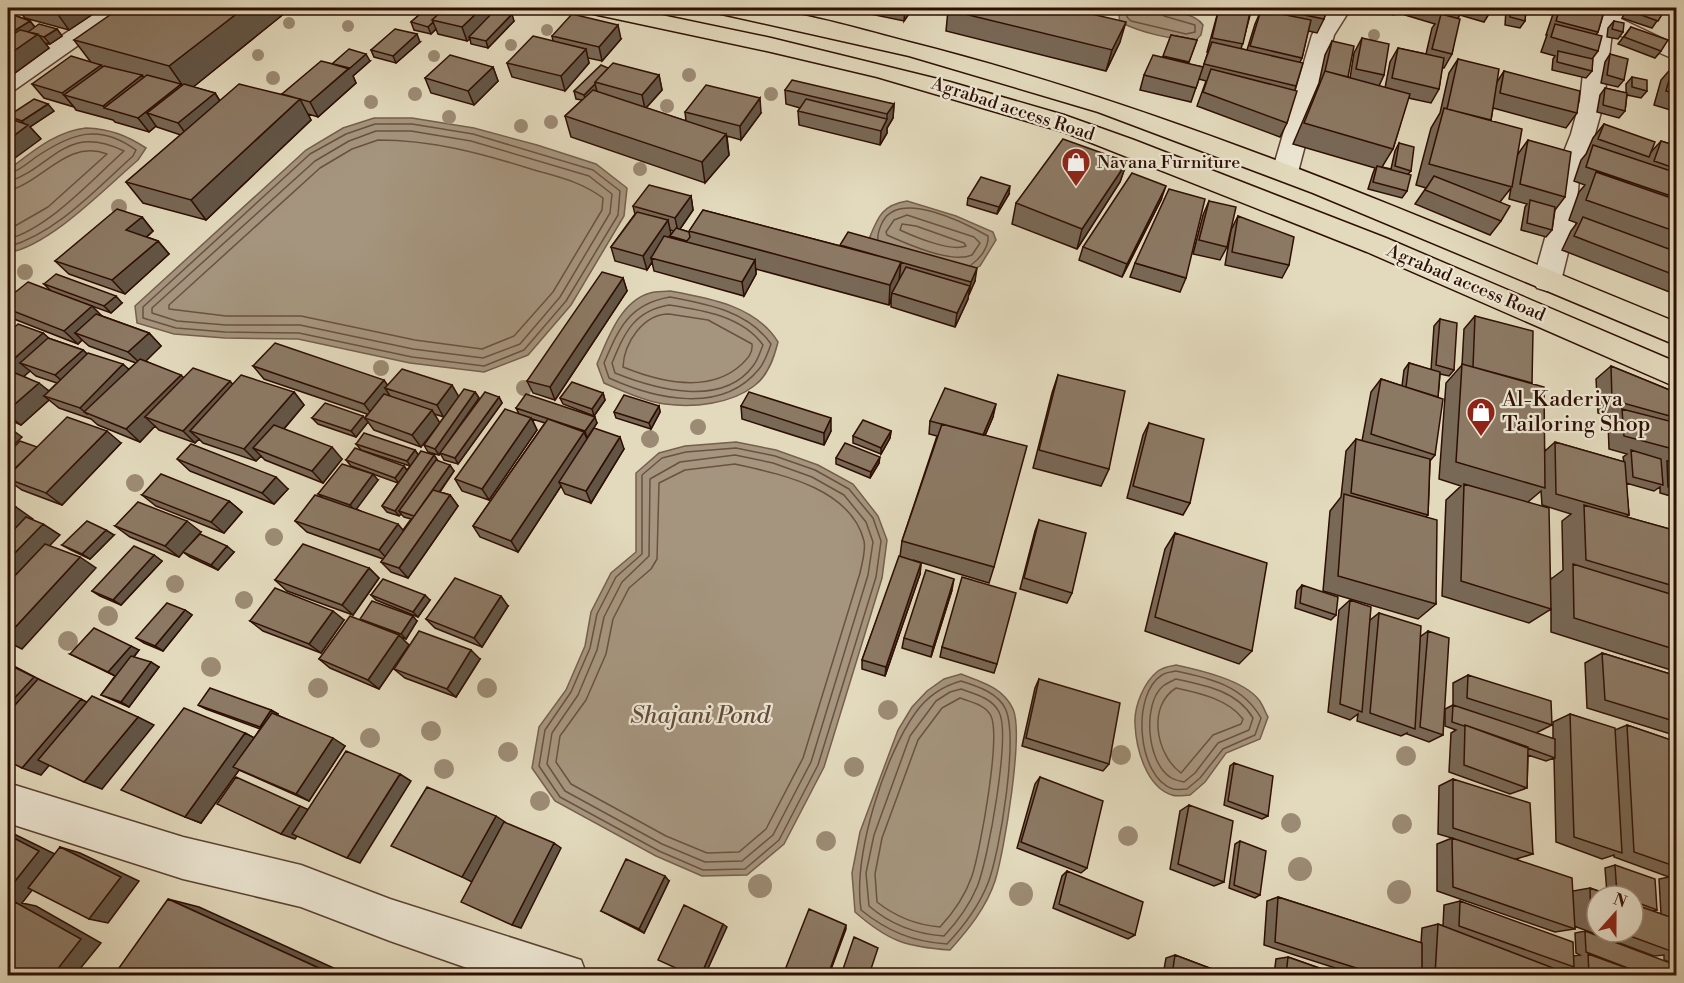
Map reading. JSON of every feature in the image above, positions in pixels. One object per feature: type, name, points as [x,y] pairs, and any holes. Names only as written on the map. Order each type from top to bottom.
[{"type":"main road","name":"Agrabad access Road","points":[[598,8],[721,32],[915,78],[1058,122],[1279,205],[1433,267],[1677,375]]},
{"type":"main road","name":"Agrabad access Road","points":[[725,8],[938,55],[1108,108],[1285,172],[1677,334]]},
{"type":"street","points":[[8,84],[116,8]]},
{"type":"street","points":[[1285,172],[1323,35],[1340,8]]},
{"type":"street","points":[[1577,8],[1613,14],[1677,53]]},
{"type":"street","points":[[1547,281],[1562,224],[1566,179],[1583,134],[1592,101],[1598,38],[1613,14]]},
{"type":"street","points":[[8,802],[183,858],[301,886],[390,920],[511,961],[562,975]]},
{"type":"water","points":[[1128,8],[1168,10],[1190,16],[1203,25],[1201,35],[1196,40],[1187,40],[1147,33],[1120,22],[1119,16]]},
{"type":"water","points":[[374,118],[412,118],[474,128],[537,145],[596,164],[627,188],[624,216],[571,305],[528,355],[484,372],[410,363],[298,339],[225,338],[174,334],[137,323],[135,306],[306,150],[343,128]]},
{"type":"water","points":[[86,128],[118,133],[146,148],[138,160],[59,228],[25,248],[8,253],[8,170],[54,138]]},
{"type":"water","points":[[907,201],[956,216],[993,232],[996,240],[980,266],[969,272],[869,239],[875,224],[886,209]]},
{"type":"water","points":[[670,291],[730,306],[757,320],[769,330],[778,342],[770,366],[759,382],[734,397],[699,405],[649,401],[604,383],[597,364],[623,312],[640,297],[652,292]]},
{"type":"water","name":"Shajani Pond","points":[[736,442],[776,450],[818,465],[853,484],[878,516],[887,540],[882,578],[824,767],[784,844],[747,875],[702,876],[656,856],[555,801],[532,768],[539,727],[566,690],[585,646],[591,612],[611,573],[636,552],[636,473],[659,453],[685,446]]},
{"type":"water","points":[[1176,665],[1220,677],[1243,687],[1259,700],[1268,717],[1260,739],[1226,753],[1205,782],[1190,795],[1179,796],[1163,791],[1149,775],[1140,755],[1135,724],[1138,702],[1148,681],[1160,670]]},
{"type":"water","points":[[961,674],[991,686],[1009,702],[1016,722],[1016,742],[1008,821],[995,881],[982,909],[950,950],[921,947],[898,941],[867,922],[855,912],[852,873],[860,832],[898,730],[912,707],[927,691],[944,679]]},
{"type":"building","points":[[120,8],[244,8],[169,66],[74,40]]},
{"type":"building","points":[[427,8],[445,8],[428,27],[411,22]]},
{"type":"building","points":[[445,8],[482,8],[462,27],[432,20]]},
{"type":"building","points":[[949,8],[1066,8],[1126,22],[1112,50],[948,10]]},
{"type":"building","points":[[1069,8],[1087,8],[1085,12]]},
{"type":"building","points":[[1219,8],[1251,8],[1243,44],[1212,38]]},
{"type":"building","points":[[1271,8],[1327,8],[1324,19]]},
{"type":"building","points":[[1436,8],[1463,8],[1461,14]]},
{"type":"building","points":[[1463,8],[1485,8],[1490,9],[1489,14]]},
{"type":"building","points":[[1510,8],[1526,8],[1525,21],[1510,17]]},
{"type":"building","points":[[1560,8],[1605,8],[1598,32],[1556,21]]},
{"type":"building","points":[[1629,8],[1666,8],[1658,21],[1627,10]]},
{"type":"building","points":[[495,10],[512,14],[486,41],[469,37]]},
{"type":"building","points":[[1261,10],[1311,20],[1302,58],[1250,46]]},
{"type":"building","points":[[8,13],[30,21],[14,31],[8,28]]},
{"type":"building","points":[[572,14],[618,25],[599,47],[552,36]]},
{"type":"building","points":[[1441,14],[1460,19],[1452,54],[1432,49]]},
{"type":"building","points":[[1614,21],[1624,23],[1623,32],[1612,29]]},
{"type":"building","points":[[39,24],[57,29],[44,37],[28,32]]},
{"type":"building","points":[[1555,24],[1602,36],[1598,51],[1551,37]]},
{"type":"building","points":[[1631,27],[1668,40],[1661,51],[1624,37]]},
{"type":"building","points":[[395,29],[417,34],[393,56],[371,50]]},
{"type":"building","points":[[20,30],[38,34],[8,55],[8,38]]},
{"type":"building","points":[[1171,35],[1197,40],[1189,62],[1163,56]]},
{"type":"building","points":[[533,36],[586,49],[561,76],[507,63]]},
{"type":"building","points":[[1362,38],[1389,44],[1384,75],[1356,69]]},
{"type":"building","points":[[1332,41],[1354,46],[1348,77],[1325,71]]},
{"type":"building","points":[[1212,42],[1303,63],[1296,86],[1204,64]]},
{"type":"building","points":[[1398,48],[1444,58],[1439,89],[1392,78]]},
{"type":"building","points":[[349,49],[366,54],[349,69],[332,64]]},
{"type":"building","points":[[1558,51],[1593,59],[1592,71],[1557,62]]},
{"type":"building","points":[[1610,54],[1628,59],[1624,80],[1607,75]]},
{"type":"building","points":[[450,55],[493,67],[468,91],[425,78]]},
{"type":"building","points":[[1153,55],[1203,67],[1196,88],[1144,75]]},
{"type":"building","points":[[71,56],[101,65],[62,93],[32,84]]},
{"type":"building","points":[[1458,59],[1499,69],[1491,120],[1447,109]]},
{"type":"building","points":[[321,61],[349,68],[310,102],[282,94]]},
{"type":"building","points":[[613,63],[659,75],[642,95],[595,82]]},
{"type":"building","points":[[601,65],[608,68],[584,95],[574,91]]},
{"type":"building","points":[[104,66],[142,75],[103,106],[64,95]]},
{"type":"building","points":[[1673,66],[1677,67],[1677,94],[1666,91]]},
{"type":"building","points":[[1211,69],[1297,91],[1287,123],[1203,92]]},
{"type":"building","points":[[1325,71],[1410,94],[1393,149],[1304,123]]},
{"type":"building","points":[[1504,71],[1580,91],[1577,113],[1500,93]]},
{"type":"building","points":[[147,75],[181,84],[138,118],[104,108]]},
{"type":"building","points":[[1632,77],[1647,80],[1647,91],[1632,87]]},
{"type":"building","points":[[792,80],[894,104],[887,114],[785,90]]},
{"type":"building","points":[[184,84],[215,93],[178,123],[147,113]]},
{"type":"building","points":[[239,84],[300,99],[191,200],[126,182]]},
{"type":"building","points":[[706,85],[760,98],[740,126],[685,112]]},
{"type":"building","points":[[1605,88],[1627,93],[1625,111],[1603,105]]},
{"type":"building","points":[[593,90],[726,134],[702,162],[565,116]]},
{"type":"building","points":[[34,99],[48,104],[22,121],[8,116]]},
{"type":"building","points":[[806,99],[887,119],[881,131],[798,111]]},
{"type":"building","points":[[1444,108],[1522,129],[1512,187],[1429,164]]},
{"type":"building","points":[[8,118],[28,125],[8,140]]},
{"type":"building","points":[[1604,124],[1655,142],[1649,157],[1598,139]]},
{"type":"building","points":[[1063,139],[1127,162],[1082,229],[1016,203]]},
{"type":"building","points":[[1528,140],[1571,152],[1565,197],[1520,184]]},
{"type":"building","points":[[1661,141],[1677,146],[1677,169],[1654,161]]},
{"type":"building","points":[[1399,143],[1414,147],[1411,171],[1395,166]]},
{"type":"building","points":[[1593,145],[1677,173],[1671,196],[1586,167]]},
{"type":"building","points":[[1377,166],[1411,175],[1407,191],[1373,182]]},
{"type":"building","points":[[1596,172],[1677,200],[1677,232],[1586,200]]},
{"type":"building","points":[[1132,173],[1166,186],[1127,264],[1083,247]]},
{"type":"building","points":[[1434,176],[1510,206],[1501,221],[1425,190]]},
{"type":"building","points":[[981,177],[1010,186],[999,207],[968,198]]},
{"type":"building","points":[[649,185],[691,196],[675,218],[633,206]]},
{"type":"building","points":[[1169,189],[1205,199],[1186,278],[1135,263]]},
{"type":"building","points":[[1530,200],[1555,207],[1552,230],[1527,223]]},
{"type":"building","points":[[1209,201],[1236,207],[1227,247],[1199,240]]},
{"type":"building","points":[[117,209],[142,217],[126,230],[158,241],[112,280],[55,261]]},
{"type":"building","points":[[703,210],[901,262],[890,285],[689,231]]},
{"type":"building","points":[[637,212],[668,220],[643,256],[611,247]]},
{"type":"building","points":[[1238,216],[1294,237],[1289,265],[1232,252]]},
{"type":"building","points":[[1583,217],[1677,252],[1677,276],[1574,236]]},
{"type":"building","points":[[676,228],[689,232],[690,237],[687,241],[670,236]]},
{"type":"building","points":[[848,232],[977,268],[971,282],[840,245]]},
{"type":"building","points":[[664,236],[755,260],[742,282],[651,258]]},
{"type":"building","points":[[906,267],[970,286],[957,313],[892,293]]},
{"type":"building","points":[[602,272],[623,278],[550,387],[527,381]]},
{"type":"building","points":[[56,274],[116,296],[104,306],[44,284]]},
{"type":"building","points":[[28,282],[92,306],[64,331],[8,309],[8,298]]},
{"type":"building","points":[[96,314],[149,333],[128,352],[75,333]]},
{"type":"building","points":[[1475,316],[1533,331],[1532,383],[1473,367]]},
{"type":"building","points":[[1440,319],[1457,323],[1454,370],[1436,365]]},
{"type":"building","points":[[18,324],[43,333],[8,364],[8,333]]},
{"type":"building","points":[[48,338],[83,350],[55,375],[20,363]]},
{"type":"building","points":[[275,343],[384,380],[364,404],[253,366]]},
{"type":"building","points":[[88,353],[123,364],[80,408],[44,396]]},
{"type":"building","points":[[140,359],[181,375],[126,429],[84,412]]},
{"type":"building","points":[[1409,363],[1440,372],[1438,397],[1406,387]]},
{"type":"building","points":[[1462,364],[1544,387],[1545,488],[1456,462]]},
{"type":"building","points":[[1611,366],[1677,393],[1677,418],[1612,400]]},
{"type":"building","points":[[193,368],[230,381],[183,431],[145,417]]},
{"type":"building","points":[[402,369],[452,385],[437,405],[385,388]]},
{"type":"building","points":[[8,370],[39,383],[8,410]]},
{"type":"building","points":[[241,375],[294,392],[244,449],[190,431]]},
{"type":"building","points":[[1058,375],[1125,391],[1109,469],[1039,450]]},
{"type":"building","points":[[1381,379],[1443,399],[1435,455],[1371,434]]},
{"type":"building","points":[[572,382],[603,393],[592,409],[560,398]]},
{"type":"building","points":[[945,388],[996,404],[983,435],[930,421]]},
{"type":"building","points":[[464,389],[475,392],[435,449],[424,445]]},
{"type":"building","points":[[485,392],[499,397],[455,458],[440,453]]},
{"type":"building","points":[[749,392],[831,418],[824,433],[741,406]]},
{"type":"building","points":[[384,394],[432,410],[412,435],[365,418]]},
{"type":"building","points":[[526,394],[595,417],[585,431],[516,408]]},
{"type":"building","points":[[624,395],[659,406],[649,423],[614,412]]},
{"type":"building","points":[[325,403],[363,416],[351,431],[312,418]]},
{"type":"building","points":[[505,409],[531,418],[482,489],[455,479]]},
{"type":"building","points":[[1622,409],[1677,423],[1677,450],[1624,436]]},
{"type":"building","points":[[67,417],[107,431],[46,493],[8,479],[8,476]]},
{"type":"building","points":[[548,419],[584,432],[511,541],[473,526]]},
{"type":"building","points":[[863,420],[891,431],[881,448],[853,436]]},
{"type":"building","points":[[1149,423],[1204,439],[1190,503],[1133,486]]},
{"type":"building","points":[[942,424],[1027,446],[994,567],[902,541]]},
{"type":"building","points":[[274,425],[332,447],[312,471],[253,448]]},
{"type":"building","points":[[8,428],[14,431],[8,437]]},
{"type":"building","points":[[594,428],[620,437],[586,491],[559,482]]},
{"type":"building","points":[[364,433],[415,450],[407,461],[356,444]]},
{"type":"building","points":[[1356,439],[1430,459],[1428,515],[1351,493]]},
{"type":"building","points":[[20,441],[37,447],[10,473],[8,472],[8,453]]},
{"type":"building","points":[[1555,442],[1625,462],[1629,515],[1556,494]]},
{"type":"building","points":[[845,443],[880,457],[871,472],[836,458]]},
{"type":"building","points":[[191,444],[276,477],[262,493],[177,459]]},
{"type":"building","points":[[355,448],[404,466],[395,478],[346,460]]},
{"type":"building","points":[[1631,450],[1661,459],[1663,485],[1633,477]]},
{"type":"building","points":[[421,451],[434,455],[395,511],[382,506]]},
{"type":"building","points":[[436,460],[450,465],[414,516],[399,511]]},
{"type":"building","points":[[1667,461],[1677,463],[1677,489],[1668,487]]},
{"type":"building","points":[[342,464],[373,474],[350,505],[318,494]]},
{"type":"building","points":[[161,474],[229,501],[211,522],[142,495]]},
{"type":"building","points":[[1464,484],[1549,508],[1551,609],[1461,581]]},
{"type":"building","points":[[433,490],[450,495],[399,568],[381,562]]},
{"type":"building","points":[[1344,494],[1437,520],[1436,604],[1338,576]]},
{"type":"building","points":[[315,495],[398,524],[379,550],[295,521]]},
{"type":"building","points":[[138,502],[187,521],[165,546],[115,526]]},
{"type":"building","points":[[8,504],[16,507],[8,515]]},
{"type":"building","points":[[1584,505],[1677,531],[1677,587],[1586,560]]},
{"type":"building","points":[[26,517],[43,524],[8,560],[8,536]]},
{"type":"building","points":[[1039,520],[1086,533],[1072,593],[1024,578]]},
{"type":"building","points":[[87,521],[106,530],[82,554],[62,545]]},
{"type":"building","points":[[1175,533],[1267,563],[1252,651],[1155,617]]},
{"type":"building","points":[[200,534],[227,546],[211,565],[183,552]]},
{"type":"building","points":[[45,544],[80,557],[8,635],[8,583]]},
{"type":"building","points":[[303,544],[369,568],[342,605],[275,580]]},
{"type":"building","points":[[134,546],[154,555],[113,600],[92,591]]},
{"type":"building","points":[[899,556],[921,563],[886,667],[862,660]]},
{"type":"building","points":[[1573,564],[1677,596],[1677,650],[1574,618]]},
{"type":"building","points":[[926,570],[954,579],[933,647],[904,638]]},
{"type":"building","points":[[962,577],[1016,593],[997,664],[942,647]]},
{"type":"building","points":[[455,578],[501,596],[474,638],[426,619]]},
{"type":"building","points":[[383,579],[425,595],[413,612],[371,595]]},
{"type":"building","points":[[1302,585],[1338,597],[1336,615],[1300,603]]},
{"type":"building","points":[[275,588],[333,611],[309,644],[250,621]]},
{"type":"building","points":[[1350,600],[1371,607],[1362,712],[1340,704]]},
{"type":"building","points":[[372,601],[413,616],[401,634],[360,619]]},
{"type":"building","points":[[167,603],[185,610],[155,646],[136,638]]},
{"type":"building","points":[[1379,613],[1421,626],[1415,729],[1370,713]]},
{"type":"building","points":[[350,616],[399,635],[368,680],[319,659]]},
{"type":"building","points":[[94,628],[131,646],[108,672],[70,654]]},
{"type":"building","points":[[419,631],[471,650],[447,689],[394,669]]},
{"type":"building","points":[[1428,631],[1449,638],[1443,735],[1420,727]]},
{"type":"building","points":[[1602,653],[1677,676],[1677,722],[1605,700]]},
{"type":"building","points":[[131,656],[151,662],[121,702],[101,695]]},
{"type":"building","points":[[8,664],[34,677],[8,705]]},
{"type":"building","points":[[1468,675],[1551,701],[1552,725],[1467,698]]},
{"type":"building","points":[[38,679],[81,699],[22,768],[8,761],[8,713]]},
{"type":"building","points":[[1039,679],[1120,703],[1109,764],[1026,738]]},
{"type":"building","points":[[210,688],[271,710],[260,727],[198,705]]},
{"type":"building","points":[[92,696],[138,717],[84,782],[38,760]]},
{"type":"building","points":[[1453,705],[1555,739],[1555,758],[1452,722]]},
{"type":"building","points":[[184,708],[245,733],[185,817],[121,790]]},
{"type":"building","points":[[272,713],[333,738],[296,794],[233,767]]},
{"type":"building","points":[[1570,714],[1615,728],[1622,853],[1574,837]]},
{"type":"building","points":[[1465,725],[1528,747],[1527,788],[1464,765]]},
{"type":"building","points":[[1627,725],[1677,742],[1677,867],[1634,852]]},
{"type":"building","points":[[346,751],[400,774],[347,858],[292,834]]},
{"type":"building","points":[[1234,763],[1273,776],[1268,816],[1228,801]]},
{"type":"building","points":[[236,777],[300,806],[281,834],[217,804]]},
{"type":"building","points":[[1040,777],[1103,801],[1087,868],[1021,842]]},
{"type":"building","points":[[1453,779],[1530,803],[1533,854],[1453,828]]},
{"type":"building","points":[[427,787],[496,816],[462,877],[391,846]]},
{"type":"building","points":[[1189,805],[1233,821],[1224,882],[1178,864]]},
{"type":"building","points":[[504,822],[554,843],[512,925],[461,902]]},
{"type":"building","points":[[8,835],[39,851],[8,890]]},
{"type":"building","points":[[1452,838],[1572,878],[1575,929],[1453,887]]},
{"type":"building","points":[[1240,841],[1266,851],[1260,895],[1234,885]]},
{"type":"building","points":[[60,847],[121,877],[89,919],[28,888]]},
{"type":"building","points":[[626,859],[665,876],[639,929],[601,911]]},
{"type":"building","points":[[1615,865],[1655,879],[1657,910],[1645,906],[1645,884],[1616,884]]},
{"type":"building","points":[[1067,871],[1143,902],[1135,935],[1059,904]]},
{"type":"building","points":[[1278,897],[1422,943],[1422,975],[1378,975],[1275,942]]},
{"type":"building","points":[[168,899],[334,975],[114,975]]},
{"type":"building","points":[[1460,901],[1573,942],[1574,967],[1459,926]]},
{"type":"building","points":[[15,902],[81,939],[53,975],[14,975],[8,972],[8,911]]},
{"type":"building","points":[[684,905],[723,924],[701,975],[691,975],[658,960]]},
{"type":"building","points":[[1645,908],[1673,918],[1676,953],[1645,942]]},
{"type":"building","points":[[809,909],[846,925],[828,975],[783,975]]},
{"type":"building","points":[[1438,924],[1561,971],[1561,975],[1435,975]]},
{"type":"building","points":[[854,937],[878,948],[869,975],[841,975]]},
{"type":"building","points":[[1586,944],[1620,944],[1673,964],[1673,975],[1646,975],[1586,952]]},
{"type":"building","points":[[1588,954],[1624,967],[1625,975],[1589,975]]},
{"type":"building","points":[[1175,955],[1228,975],[1172,975]]},
{"type":"building","points":[[1288,957],[1339,975],[1286,975]]},
{"type":"place","name":"Navana Furniture","points":[[1076,188]]},
{"type":"place","name":"Al-Kaderiya Tailoring Shop","points":[[1481,438]]}]
